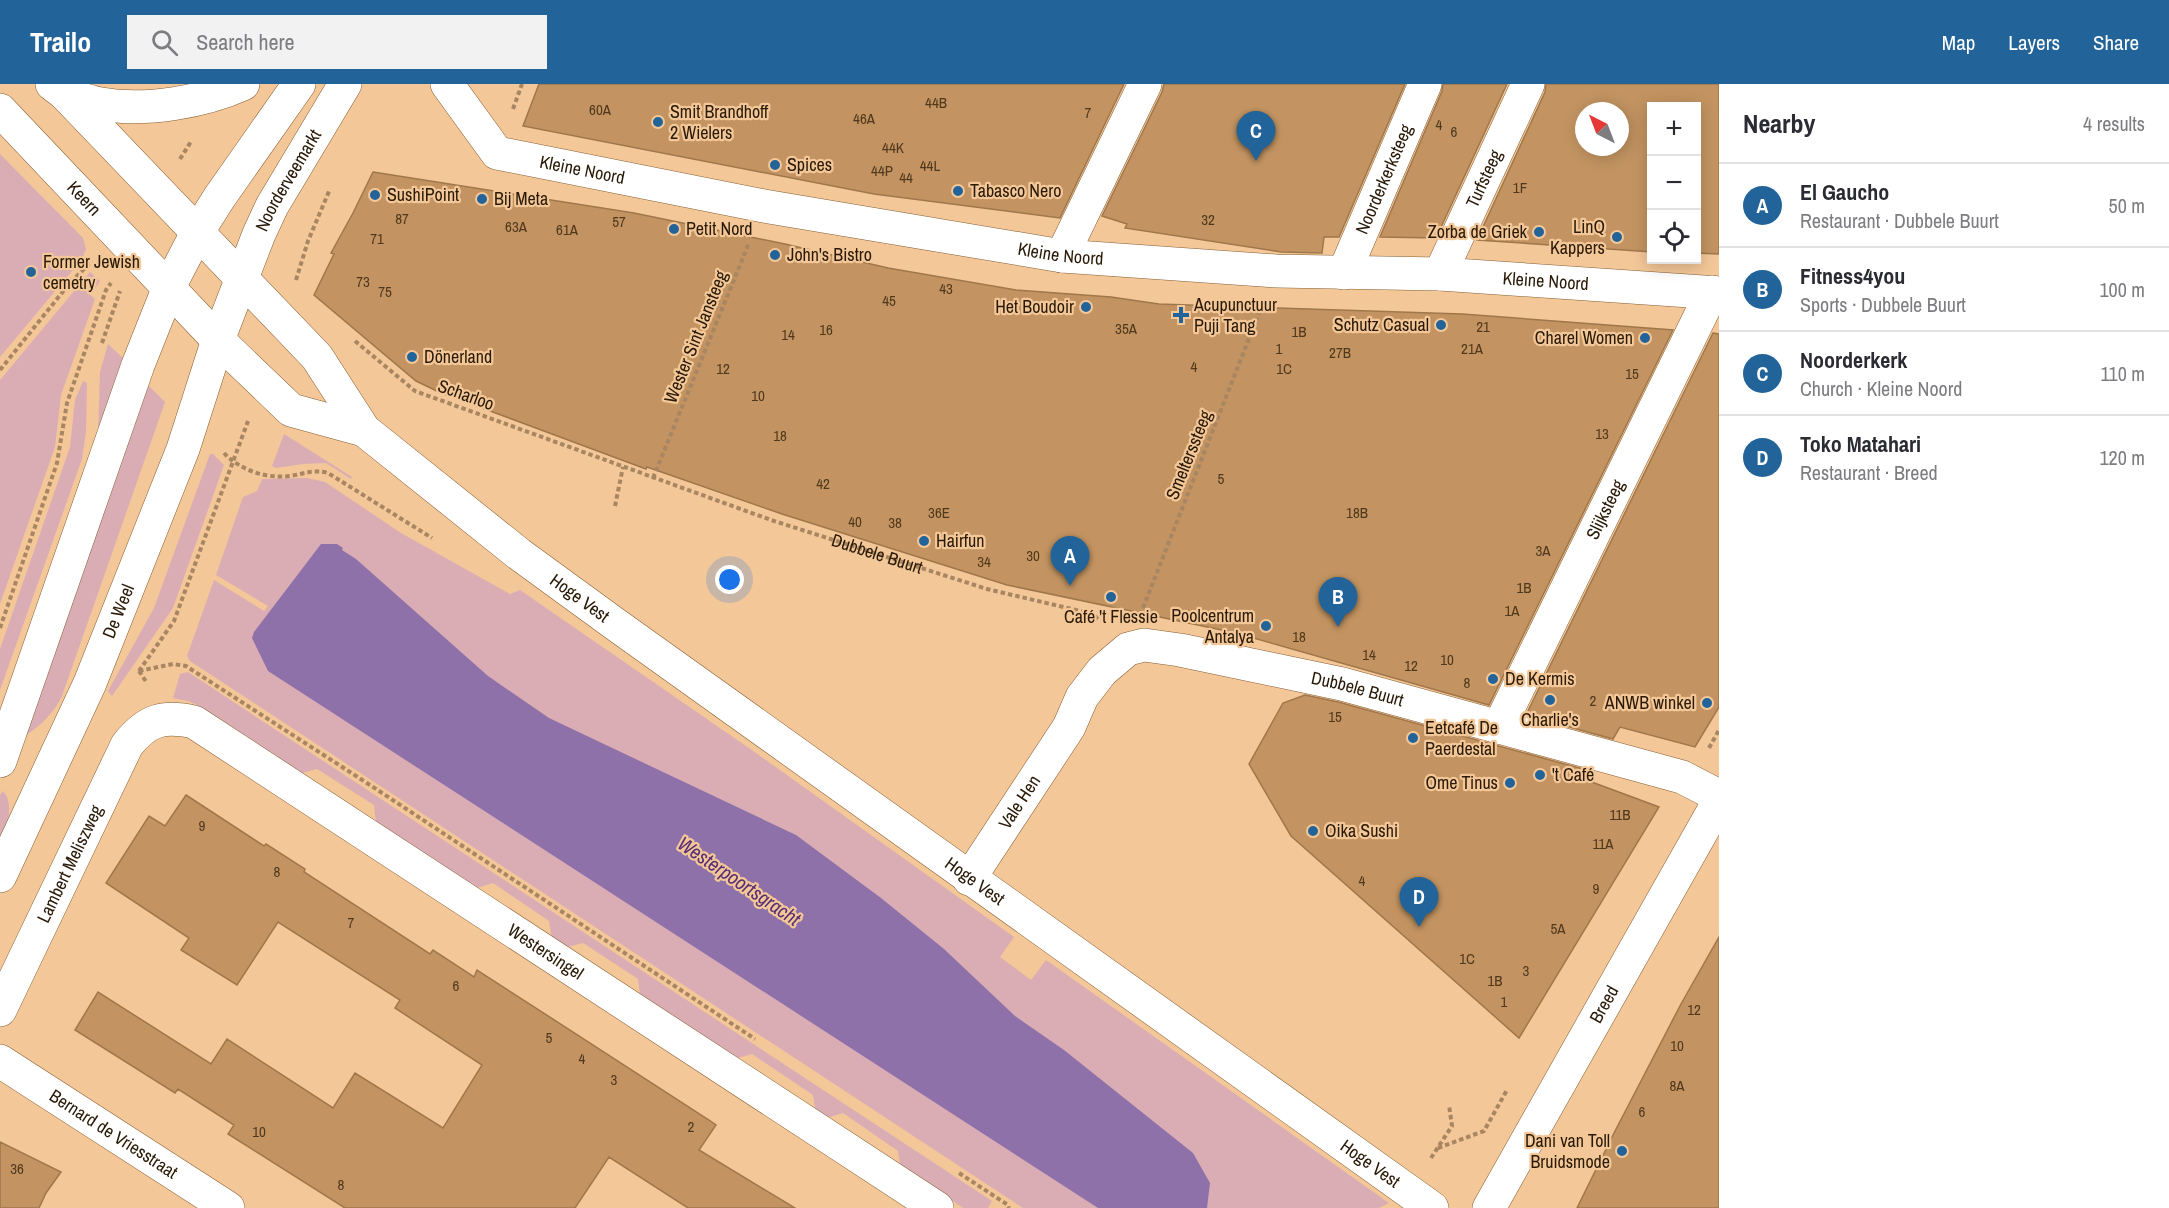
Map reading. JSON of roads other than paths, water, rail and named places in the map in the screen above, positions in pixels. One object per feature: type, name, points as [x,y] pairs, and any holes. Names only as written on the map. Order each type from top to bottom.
[{"type":"street","points":[[59,89],[103,104],[140,106],[193,101],[243,84]]},
{"type":"street","points":[[48,774],[0,758],[138,365],[169,286],[197,233],[236,171],[298,84]]},
{"type":"street","name":"Noorderveemarkt","points":[[218,339],[272,206],[345,84]]},
{"type":"street","name":"Kleine Noord","points":[[447,84],[497,153],[764,206],[1062,256],[1276,271],[1440,274],[1716,293]]},
{"type":"street","points":[[1062,256],[1145,84]]},
{"type":"street","name":"Noorderkerksteeg","points":[[1344,273],[1425,84]]},
{"type":"street","name":"Turfsteeg","points":[[1440,274],[1528,84]]},
{"type":"street","points":[[59,89],[197,233]]},
{"type":"street","name":"Keern","points":[[0,110],[218,339]]},
{"type":"street","name":"Hoge Vest","points":[[197,233],[317,357],[364,430],[529,561],[969,879],[1432,1208]]},
{"type":"street","name":"Slijksteeg","points":[[1499,727],[1716,293]]},
{"type":"street","name":"Hoge Vest","points":[[218,339],[291,410],[364,430]]},
{"type":"street","name":"De Weel","points":[[0,876],[90,683],[183,449],[218,339]]},
{"type":"street","name":"Dubbele Buurt","points":[[1069,727],[1082,697],[1102,671],[1128,649],[1144,645],[1180,650],[1341,684],[1682,777],[1719,796]]},
{"type":"street","name":"Westersingel","points":[[148,724],[178,718],[194,722],[937,1208]]},
{"type":"street","name":"Lambert Meliszweg","points":[[0,1010],[127,745],[148,724]]},
{"type":"street","name":"Vale Hen","points":[[969,879],[1069,727]]},
{"type":"street","name":"Breed","points":[[1489,1208],[1719,801]]},
{"type":"street","name":"Bernard de Vriesstraat","points":[[0,1061],[228,1208]]},
{"type":"water","name":"Westerpoortsgracht","points":[[321,544],[337,544],[343,548],[342,550],[356,559],[488,676],[549,718],[796,835],[881,898],[944,949],[1015,1016],[1064,1050],[1193,1153],[1210,1183],[1207,1208],[1098,1208],[268,671],[252,638],[254,632]]},
{"type":"place","name":"Smit Brandhoff 2 Wielers","points":[[658,122]]},
{"type":"place","name":"Noorderkerk","points":[[1256,161]]},
{"type":"place","name":"Spices","points":[[775,165]]},
{"type":"place","name":"Tabasco Nero","points":[[958,191]]},
{"type":"place","name":"SushiPoint","points":[[375,195]]},
{"type":"place","name":"Bij Meta","points":[[482,199]]},
{"type":"place","name":"Petit Nord","points":[[674,229]]},
{"type":"place","name":"Zorba de Griek","points":[[1539,232]]},
{"type":"place","name":"LinQ Kappers","points":[[1617,237]]},
{"type":"place","name":"John's Bistro","points":[[775,255]]},
{"type":"place","name":"Former Jewish cemetry","points":[[31,272]]},
{"type":"place","name":"Het Boudoir","points":[[1086,307]]},
{"type":"place","name":"Acupunctuur Puji Tang","points":[[1181,315]]},
{"type":"place","name":"Schutz Casual","points":[[1441,325]]},
{"type":"place","name":"Charel Women","points":[[1645,338]]},
{"type":"place","name":"Dönerland","points":[[412,357]]},
{"type":"place","name":"Hairfun","points":[[924,541]]},
{"type":"place","name":"El Gaucho","points":[[1070,586]]},
{"type":"place","name":"Café 't Flessie","points":[[1111,597]]},
{"type":"place","name":"Poolcentrum Antalya","points":[[1266,626]]},
{"type":"place","name":"Fitness4you","points":[[1338,627]]},
{"type":"place","name":"De Kermis","points":[[1493,679]]},
{"type":"place","name":"Charlie's","points":[[1550,700]]},
{"type":"place","name":"ANWB winkel","points":[[1707,703]]},
{"type":"place","name":"Eetcafé De Paerdestal","points":[[1413,738]]},
{"type":"place","name":"'t Café","points":[[1540,775]]},
{"type":"place","name":"Ome Tinus","points":[[1510,783]]},
{"type":"place","name":"Oika Sushi","points":[[1313,831]]},
{"type":"place","name":"Toko Matahari","points":[[1419,927]]},
{"type":"place","name":"Dani van Toll Bruidsmode","points":[[1622,1151]]}]
